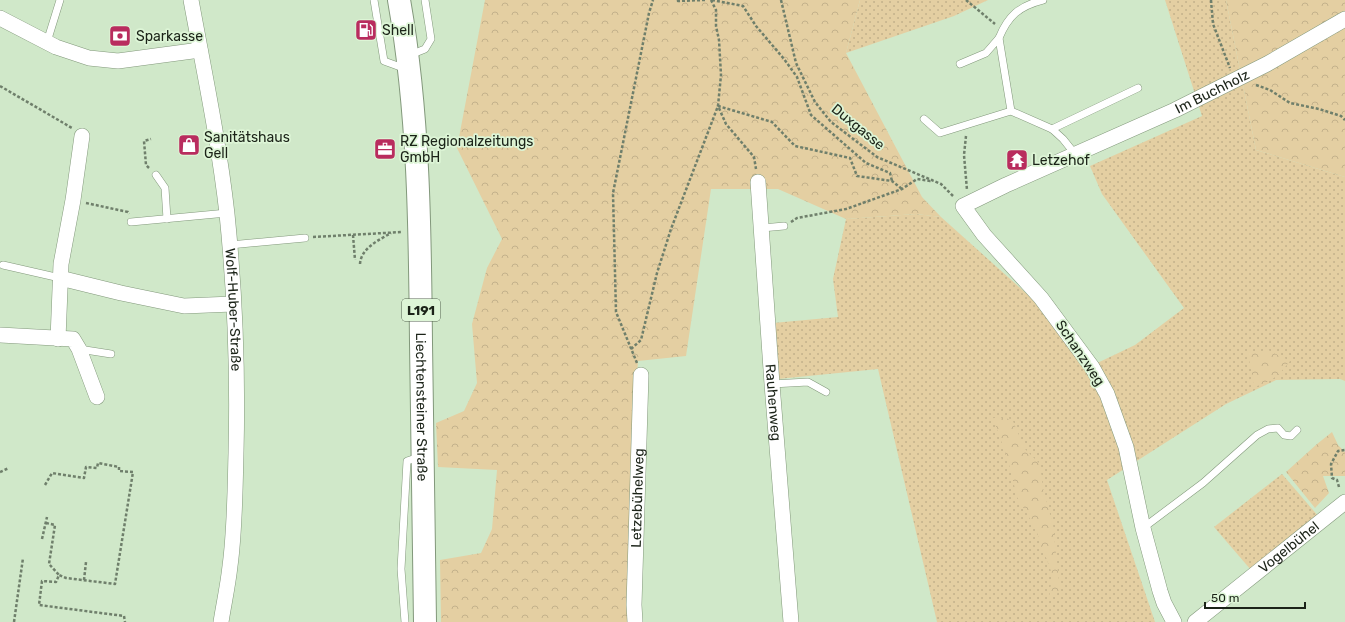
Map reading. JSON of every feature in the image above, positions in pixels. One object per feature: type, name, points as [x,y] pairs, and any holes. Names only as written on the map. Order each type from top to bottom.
[{"type":"main road","name":"Liechtensteiner Straße","points":[[399,0],[409,64],[420,229],[425,622]]},
{"type":"street","name":"Wolf-Huber-Straße","points":[[191,0],[215,130],[227,213],[233,304],[237,399],[235,490],[230,566],[222,622]]},
{"type":"street","points":[[0,18],[56,47],[89,58],[118,61],[200,50]]},
{"type":"street","name":"Im Buchholz","points":[[967,204],[1175,110],[1267,64],[1345,19]]},
{"type":"street","points":[[58,339],[61,264],[73,200],[82,136]]},
{"type":"street","name":"Rauhenweg","points":[[758,182],[791,622]]},
{"type":"street","name":"Schanzweg","points":[[967,204],[984,235],[1041,298],[1092,367],[1107,394],[1126,447],[1144,528],[1164,603],[1174,622]]},
{"type":"street","points":[[60,278],[184,306],[233,304]]},
{"type":"street","points":[[0,335],[73,339],[79,349],[97,397]]},
{"type":"street","name":"Letzebühelweg","points":[[636,622],[634,605],[641,375]]},
{"type":"street","name":"Vogelbühel","points":[[1195,622],[1345,502]]},
{"type":"lane","points":[[48,42],[60,0]]},
{"type":"lane","points":[[374,0],[384,61],[409,64],[425,49],[431,39],[425,0]]},
{"type":"lane","points":[[960,64],[986,53],[999,38],[1004,24],[1015,13],[1032,3],[1043,0]]},
{"type":"lane","points":[[999,38],[1011,111]]},
{"type":"lane","points":[[1052,129],[1138,88]]},
{"type":"lane","points":[[924,119],[940,133],[1011,111],[1052,129],[1063,139],[1075,154]]},
{"type":"lane","points":[[156,175],[165,188],[167,219]]},
{"type":"lane","points":[[131,222],[227,213]]},
{"type":"lane","points":[[761,228],[784,226]]},
{"type":"lane","points":[[230,245],[305,238]]},
{"type":"lane","points":[[3,265],[60,278]]},
{"type":"lane","points":[[79,349],[111,354]]},
{"type":"lane","points":[[772,384],[808,382],[826,392]]},
{"type":"lane","points":[[1144,528],[1203,483],[1258,435],[1268,429],[1278,428],[1284,435],[1291,436],[1298,430]]},
{"type":"lane","points":[[405,622],[401,569],[407,461],[422,456]]},
{"type":"path","points":[[641,375],[616,312],[613,193],[649,13],[653,0]]},
{"type":"path","points":[[678,0],[705,0]]},
{"type":"path","points":[[631,349],[641,340],[656,273],[671,229],[718,106],[721,75],[719,40],[716,26],[716,10],[711,0]]},
{"type":"path","points":[[711,0],[743,6],[756,26],[797,77],[811,115],[866,163],[890,174],[892,181]]},
{"type":"path","name":"Duxgasse","points":[[782,0],[796,63],[815,102],[831,122],[877,157],[942,184],[967,204]]},
{"type":"path","points":[[966,0],[996,24],[999,38]]},
{"type":"path","points":[[1212,0],[1213,24],[1230,68],[1240,77],[1270,90],[1290,103],[1334,113],[1341,116],[1345,120]]},
{"type":"path","points":[[0,86],[65,124],[82,136]]},
{"type":"path","points":[[718,106],[772,122],[795,146],[850,158],[856,176],[892,181],[902,189]]},
{"type":"path","points":[[718,106],[726,124],[754,157],[758,182]]},
{"type":"path","points":[[967,204],[964,155],[965,137],[973,123]]},
{"type":"path","points":[[151,139],[144,141],[146,165],[156,175]]},
{"type":"path","points":[[784,226],[797,218],[846,209],[902,189],[917,180],[933,180]]},
{"type":"path","points":[[73,200],[128,212],[131,222]]},
{"type":"path","points":[[360,264],[363,254],[370,246],[392,232]]},
{"type":"path","points":[[305,238],[402,232]]},
{"type":"path","points":[[352,235],[355,260]]},
{"type":"path","points":[[1339,487],[1338,480],[1332,478],[1331,464],[1338,452],[1345,450]]},
{"type":"path","points":[[44,486],[52,473],[84,478],[86,467],[97,468],[98,464],[119,467],[118,471],[133,472],[115,584],[59,575],[50,564],[54,525],[46,523]]},
{"type":"path","points":[[0,472],[9,468]]},
{"type":"path","points":[[42,539],[47,517]]},
{"type":"path","points":[[14,622],[22,558]]},
{"type":"path","points":[[84,580],[86,562]]},
{"type":"path","points":[[59,575],[56,582],[42,581],[38,605],[124,616],[125,622]]},
{"type":"green space","points":[[485,0],[860,0],[846,53],[922,197],[941,217],[916,214],[846,219],[778,189],[711,189],[686,356],[638,361],[635,404],[633,622],[441,622],[440,560],[481,553],[492,529],[497,470],[438,467],[436,423],[464,411],[477,383],[472,324],[487,268],[502,239],[457,148]]},
{"type":"green space","points":[[860,0],[988,0],[954,16],[846,53]]},
{"type":"green space","points":[[1165,0],[1226,0],[1256,150],[1345,177],[1345,381],[1340,379],[1276,380],[1226,404],[1107,480],[1155,622],[937,622],[878,369],[778,379],[773,323],[838,317],[833,279],[846,219],[916,214],[941,217],[1037,303],[1091,366],[1135,345],[1184,308],[1102,194],[1090,166],[1202,116]]},
{"type":"green space","points":[[1226,0],[1345,0],[1345,177],[1256,150]]},
{"type":"green space","points":[[1268,350],[1290,361],[1275,377],[1266,383],[1254,387],[1248,353]]},
{"type":"green space","points":[[993,418],[1012,419],[1025,449],[1040,464],[1043,488],[1053,525],[1060,591],[1049,600],[1052,574],[1035,527],[1017,497],[1008,460]]},
{"type":"green space","points":[[1332,432],[1338,445],[1345,452],[1345,476],[1323,476],[1329,493],[1315,508],[1286,472]]},
{"type":"green space","points":[[1282,474],[1319,517],[1251,570],[1214,527]]},
{"type":"place","name":"Shell","points":[[366,30]]},
{"type":"place","name":"Sparkasse","points":[[120,36]]},
{"type":"place","name":"Sanitätshaus Gell","points":[[189,145]]},
{"type":"place","name":"RZ Regionalzeitungs GmbH","points":[[385,149]]},
{"type":"place","name":"Letzehof","points":[[1017,160]]}]
